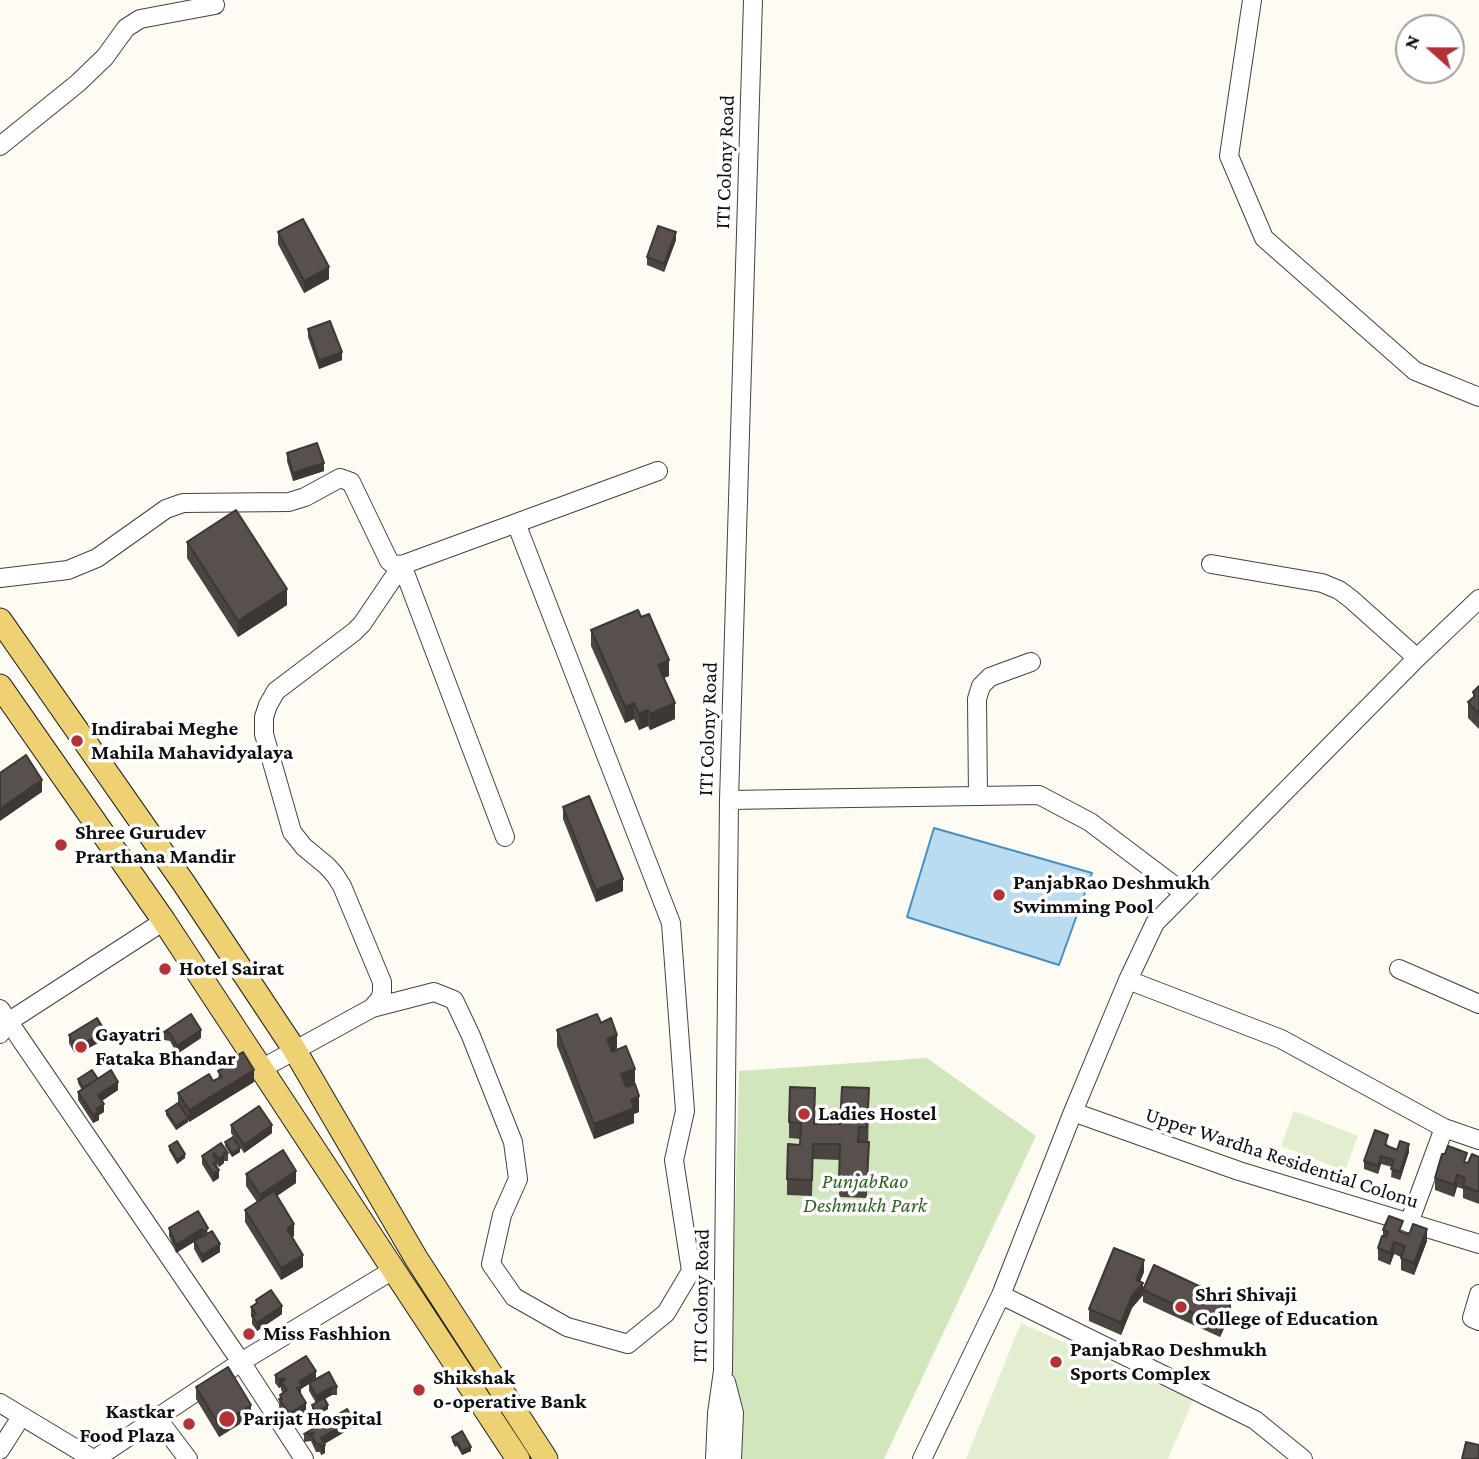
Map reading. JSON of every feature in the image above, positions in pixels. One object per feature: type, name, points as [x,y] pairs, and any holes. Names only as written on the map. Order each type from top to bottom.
[{"type":"main road","points":[[0,620],[183,882],[295,1049],[416,1258],[546,1459]]},
{"type":"main road","points":[[0,685],[164,921],[519,1459]]},
{"type":"street","name":"ITI Colony Road","points":[[715,1459],[717,1413],[723,1371],[729,800],[752,0]]},
{"type":"street","points":[[1252,0],[1229,156],[1264,238],[1415,371],[1479,397]]},
{"type":"street","points":[[0,146],[78,83],[105,57],[126,29],[140,19],[215,5]]},
{"type":"street","points":[[0,578],[68,570],[97,558],[166,509],[183,503],[289,502],[305,497],[340,478],[351,482],[389,561],[402,565],[658,471]]},
{"type":"street","points":[[261,1069],[372,1008],[434,992],[454,1000],[513,1142],[518,1179],[502,1215],[491,1264],[514,1297],[567,1327],[628,1344],[666,1313],[691,1271],[674,1160],[685,1111],[671,923],[516,523]]},
{"type":"street","points":[[1211,564],[1322,583],[1339,590],[1416,658]]},
{"type":"street","points":[[402,565],[505,837]]},
{"type":"street","points":[[372,1008],[380,999],[382,982],[342,886],[327,866],[304,847],[292,832],[264,734],[264,717],[276,691],[362,624],[402,565]]},
{"type":"street","points":[[922,1459],[1001,1295],[1128,979],[1155,923],[1416,658],[1479,599]]},
{"type":"street","points":[[978,796],[977,698],[981,686],[990,677],[1031,662]]},
{"type":"street","points":[[729,800],[1039,795],[1090,822],[1184,893]]},
{"type":"street","points":[[164,921],[3,1022],[242,1362],[304,1459]]},
{"type":"street","points":[[1399,969],[1479,1004]]},
{"type":"street","points":[[1128,979],[1281,1040],[1444,1128],[1479,1140]]},
{"type":"street","name":"Upper Wardha Residential Colonu","points":[[1073,1112],[1239,1171],[1479,1244]]},
{"type":"street","points":[[1409,1223],[1444,1128]]},
{"type":"street","points":[[0,1404],[94,1459],[242,1362],[393,1270]]},
{"type":"street","points":[[1479,1294],[1472,1318],[1479,1321]]},
{"type":"street","points":[[1001,1295],[1255,1420],[1303,1459]]},
{"type":"street","points":[[723,1371],[734,1413],[732,1459]]},
{"type":"street","points":[[0,1450],[21,1417]]},
{"type":"street","points":[[157,1418],[188,1459]]},
{"type":"green space","name":"PunjabRao Deshmukh Park","points":[[927,1058],[1036,1136],[884,1459],[728,1459],[739,1071]]},
{"type":"green space","points":[[1294,1111],[1358,1136],[1345,1171],[1281,1146]]},
{"type":"green space","name":"PanjabRao Deshmukh Sports Complex","points":[[1021,1323],[1193,1400],[1168,1459],[966,1459]]},
{"type":"water","name":"PanjabRao Deshmukh Swimming Pool","points":[[934,828],[1092,873],[1059,965],[907,917]]},
{"type":"building","points":[[303,219],[329,267],[304,281],[278,232]]},
{"type":"building","points":[[658,226],[676,232],[664,264],[647,257]]},
{"type":"building","points":[[330,321],[342,352],[319,361],[308,329]]},
{"type":"building","points":[[317,443],[324,463],[293,473],[287,453]]},
{"type":"building","points":[[236,510],[287,589],[238,621],[187,542]]},
{"type":"building","points":[[638,610],[641,617],[649,614],[669,660],[658,665],[675,703],[650,714],[648,710],[639,714],[634,703],[625,707],[591,630]]},
{"type":"building","points":[[1479,686],[1479,714],[1468,702],[1475,696],[1473,692]]},
{"type":"building","points":[[26,755],[42,780],[0,809],[0,773]]},
{"type":"building","points":[[589,796],[623,879],[596,890],[563,807]]},
{"type":"building","points":[[191,1014],[201,1030],[177,1046],[170,1033],[164,1032]]},
{"type":"building","points":[[597,1014],[601,1023],[611,1018],[617,1035],[607,1039],[612,1052],[626,1046],[635,1069],[621,1074],[626,1087],[635,1084],[639,1096],[631,1100],[634,1108],[594,1124],[557,1030]]},
{"type":"building","points":[[97,1018],[105,1031],[78,1046],[74,1044],[69,1035]]},
{"type":"building","points":[[243,1052],[254,1070],[189,1110],[178,1093],[209,1074],[213,1081],[222,1077],[218,1071],[222,1069],[220,1066]]},
{"type":"building","points":[[92,1070],[98,1079],[83,1088],[78,1079]]},
{"type":"building","points":[[111,1070],[118,1082],[98,1095],[104,1104],[96,1109],[99,1112],[93,1115],[78,1092]]},
{"type":"building","points":[[790,1087],[815,1088],[814,1124],[840,1124],[842,1087],[869,1088],[867,1128],[859,1127],[858,1142],[869,1142],[867,1182],[839,1181],[840,1144],[813,1144],[812,1180],[787,1179],[788,1144],[800,1145],[801,1123],[789,1122]]},
{"type":"building","points":[[178,1103],[188,1118],[176,1126],[166,1111]]},
{"type":"building","points":[[259,1106],[272,1125],[244,1145],[231,1125]]},
{"type":"building","points":[[1375,1130],[1388,1135],[1385,1145],[1397,1150],[1400,1141],[1409,1144],[1400,1172],[1391,1169],[1394,1160],[1381,1156],[1378,1166],[1364,1161]]},
{"type":"building","points":[[233,1137],[240,1148],[232,1153],[225,1142]]},
{"type":"building","points":[[177,1141],[185,1154],[177,1160],[169,1146]]},
{"type":"building","points":[[221,1143],[228,1153],[224,1153],[219,1159],[214,1153],[217,1161],[213,1163],[219,1170],[213,1174],[202,1156]]},
{"type":"building","points":[[1448,1146],[1467,1153],[1464,1162],[1468,1163],[1472,1154],[1479,1157],[1479,1192],[1463,1186],[1465,1178],[1457,1175],[1454,1185],[1435,1178],[1442,1154],[1445,1154]]},
{"type":"building","points":[[283,1150],[296,1171],[260,1195],[246,1174]]},
{"type":"building","points":[[274,1191],[294,1224],[287,1229],[303,1255],[281,1268],[245,1210]]},
{"type":"building","points":[[198,1211],[208,1228],[205,1232],[202,1229],[176,1245],[169,1228]]},
{"type":"building","points":[[1389,1216],[1403,1221],[1399,1231],[1409,1235],[1413,1224],[1427,1229],[1414,1263],[1401,1258],[1405,1246],[1394,1242],[1390,1253],[1378,1248],[1382,1236],[1386,1237],[1388,1232],[1383,1230]]},
{"type":"building","points":[[212,1231],[220,1244],[202,1255],[194,1241]]},
{"type":"building","points":[[1114,1248],[1144,1260],[1136,1280],[1143,1283],[1132,1296],[1121,1323],[1089,1309]]},
{"type":"building","points":[[1154,1265],[1231,1301],[1220,1325],[1143,1290]]},
{"type":"building","points":[[271,1290],[282,1306],[257,1323],[252,1316],[256,1314],[251,1307]]},
{"type":"building","points":[[306,1356],[316,1371],[300,1381],[301,1387],[297,1388],[306,1403],[290,1413],[279,1399],[282,1399],[280,1395],[287,1390],[281,1382],[285,1380],[279,1380],[275,1375]]},
{"type":"building","points":[[228,1367],[251,1405],[219,1425],[196,1387]]},
{"type":"building","points":[[329,1372],[337,1387],[316,1396],[309,1383]]},
{"type":"building","points":[[324,1398],[328,1405],[316,1412],[312,1405]]},
{"type":"building","points":[[347,1409],[353,1419],[321,1438],[325,1445],[321,1447],[316,1444],[311,1435],[314,1433],[304,1434]]},
{"type":"building","points":[[462,1431],[471,1447],[462,1451],[452,1437]]},
{"type":"building","points":[[1466,1442],[1479,1445],[1479,1459],[1462,1459]]},
{"type":"place","name":"Indirabai Meghe Mahila Mahavidyalaya","points":[[77,741]]},
{"type":"place","name":"Shree Gurudev Prarthana Mandir","points":[[61,845]]},
{"type":"place","name":"PanjabRao Deshmukh Swimming Pool","points":[[999,895]]},
{"type":"place","name":"Hotel Sairat","points":[[165,969]]},
{"type":"place","name":"Gayatri Fataka Bhandar","points":[[81,1047]]},
{"type":"place","name":"Ladies Hostel","points":[[804,1114]]},
{"type":"place","name":"Shri Shivaji College of Education","points":[[1181,1307]]},
{"type":"place","name":"Miss Fashhion","points":[[249,1334]]},
{"type":"place","name":"PanjabRao Deshmukh Sports Complex","points":[[1056,1362]]},
{"type":"place","name":"Shikshak o-operative Bank","points":[[419,1390]]},
{"type":"place","name":"Parijat Hospital","points":[[227,1419]]},
{"type":"place","name":"Kastkar Food Plaza","points":[[189,1424]]}]
